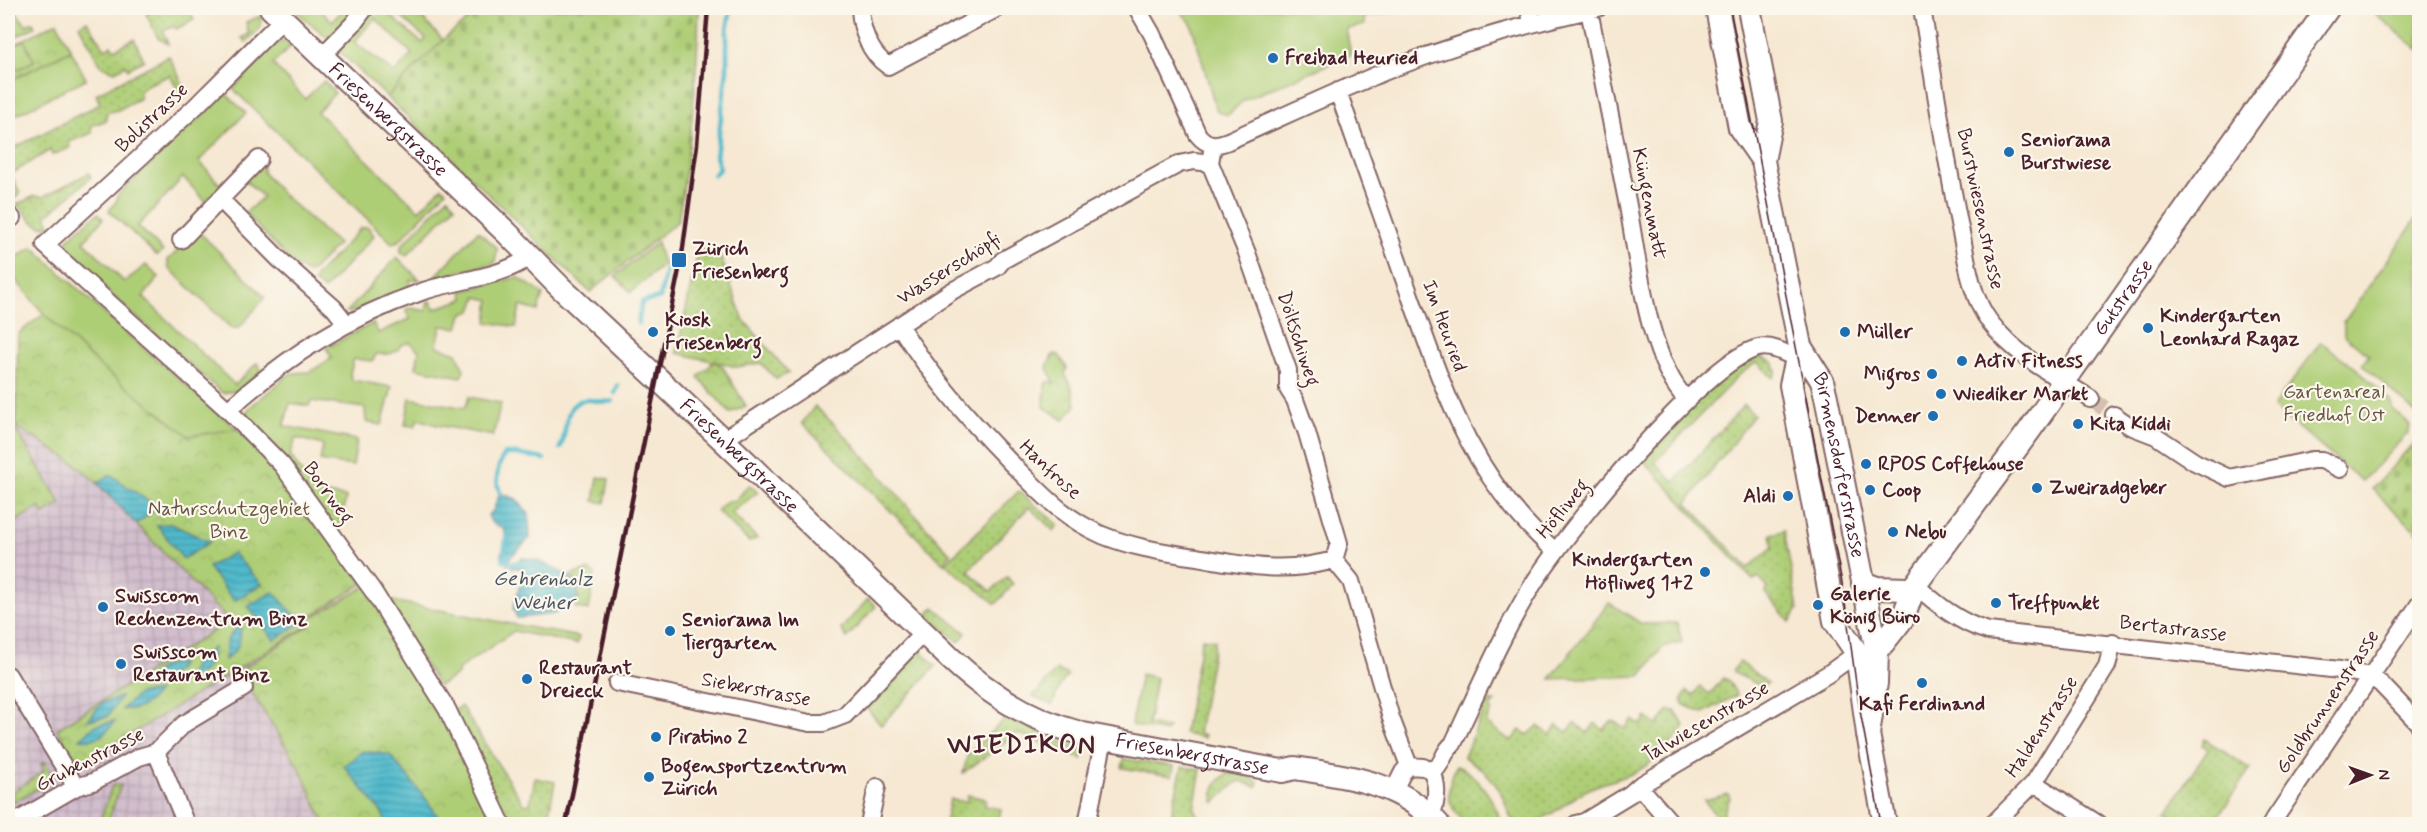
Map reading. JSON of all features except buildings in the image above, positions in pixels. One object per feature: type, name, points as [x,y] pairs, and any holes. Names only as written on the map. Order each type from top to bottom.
[{"type":"main road","name":"Birmensdorferstrasse","points":[[1717,8],[1740,128],[1763,160]]},
{"type":"main road","name":"Birmensdorferstrasse","points":[[1749,8],[1771,121],[1763,160],[1798,352],[1791,385],[1835,621],[1867,652],[1868,734],[1885,825]]},
{"type":"main road","name":"Gutstrasse","points":[[1867,652],[1872,628],[1911,587],[2064,381],[2328,8]]},
{"type":"main road","name":"Friesenbergstrasse","points":[[277,13],[922,633],[967,674],[1002,699],[1056,726],[1104,738],[1282,771],[1295,768],[1368,781],[1407,799],[1434,821]]},
{"type":"main road","name":"Birmensdorferstrasse","points":[[1798,352],[1822,381],[1827,397],[1872,628]]},
{"type":"main road","points":[[1863,583],[1877,588],[1911,587]]},
{"type":"main road","name":"Gutstrasse","points":[[1867,652],[1903,618],[1911,587]]},
{"type":"street","points":[[322,56],[354,23],[365,8]]},
{"type":"street","points":[[860,8],[860,24],[880,60],[888,66],[998,8]]},
{"type":"street","points":[[1137,8],[1152,34],[1198,135],[1205,142],[1213,145],[1228,141],[1338,91],[1531,15],[1593,9]]},
{"type":"street","name":"Burstwiesenstrasse","points":[[1922,8],[1946,158],[1974,293],[1990,323],[2003,338],[2091,399]]},
{"type":"street","name":"Küngenmatt","points":[[1593,9],[1652,324],[1668,372],[1687,400]]},
{"type":"street","name":"Bolistrasse","points":[[45,245],[196,106],[277,13]]},
{"type":"street","name":"Im Heuried","points":[[1338,91],[1439,376],[1463,433],[1482,466],[1506,500],[1537,535],[1556,551]]},
{"type":"street","points":[[1212,167],[1213,145]]},
{"type":"street","points":[[181,240],[259,159]]},
{"type":"street","name":"Wasserschöpfi","points":[[723,440],[952,291],[997,267],[1003,260],[1179,164],[1194,161],[1212,167]]},
{"type":"street","name":"Döltschiweg","points":[[1212,167],[1247,253],[1288,370],[1288,389],[1295,400],[1307,433],[1339,543],[1334,560]]},
{"type":"street","points":[[220,199],[279,259],[334,308],[346,323]]},
{"type":"street","name":"Borrweg","points":[[45,245],[228,410],[282,465],[373,591],[448,711],[502,825]]},
{"type":"street","points":[[228,410],[271,371],[346,323],[423,291],[514,267],[530,257]]},
{"type":"street","name":"Hanfrose","points":[[899,325],[934,376],[989,440],[1038,492],[1057,508],[1088,528],[1133,546],[1265,568],[1299,568],[1334,560]]},
{"type":"street","name":"Höfliweg","points":[[1433,772],[1440,766],[1448,747],[1453,744],[1510,624],[1556,551],[1587,510],[1687,400],[1727,366],[1750,351],[1770,347],[1798,352]]},
{"type":"street","points":[[2114,415],[2130,426],[2156,436],[2195,462],[2229,478],[2312,460],[2322,460],[2340,469]]},
{"type":"street","points":[[1334,560],[1351,581],[1391,718],[1409,766]]},
{"type":"street","name":"Bertastrasse","points":[[1911,587],[1959,619],[1980,629],[2340,670],[2370,676],[2387,688],[2420,725]]},
{"type":"street","name":"Goldbrunnenstrasse","points":[[2271,825],[2420,603]]},
{"type":"street","name":"Sieberstrasse","points":[[617,683],[810,723],[824,723],[845,715],[922,633]]},
{"type":"street","name":"Haldenstrasse","points":[[1993,825],[2034,783],[2107,666],[2113,644]]},
{"type":"street","name":"Talwiesenstrasse","points":[[1576,825],[1867,652]]},
{"type":"street","points":[[8,675],[76,787]]},
{"type":"street","name":"Grubenstrasse","points":[[12,825],[76,787],[93,782],[139,757],[156,752],[184,724],[244,688]]},
{"type":"street","points":[[1087,825],[1104,738]]},
{"type":"street","points":[[156,752],[186,825]]},
{"type":"street","points":[[1393,792],[1403,772],[1409,766],[1423,767],[1433,772],[1436,782],[1434,821]]},
{"type":"street","points":[[2034,783],[2098,825]]},
{"type":"street","points":[[1639,786],[1672,825]]},
{"type":"street","points":[[869,825],[877,787]]},
{"type":"shaded area","points":[[16,427],[73,462],[97,483],[260,653],[307,626],[315,641],[299,767],[325,824],[8,824],[8,432]]},
{"type":"green space","points":[[13,8],[26,25],[33,22],[35,27],[8,41],[8,9]]},
{"type":"green space","points":[[151,8],[192,8],[189,10],[194,20],[176,29],[174,26],[163,31],[168,44],[158,38],[146,14],[153,11]]},
{"type":"green space","points":[[292,8],[318,8],[332,21],[345,8],[356,8],[328,38]]},
{"type":"green space","points":[[371,8],[382,8],[422,43],[426,39],[391,8],[419,8],[417,13],[443,40],[387,97],[336,48]],"holes":[[[375,18],[412,54],[395,73],[354,42]]]},
{"type":"green space","points":[[482,8],[699,8],[692,115],[678,221],[590,292],[387,97],[439,43]]},
{"type":"green space","name":"Freibad Heuried","points":[[1177,8],[1414,8],[1364,17],[1365,25],[1346,29],[1351,55],[1244,100],[1228,115],[1217,112],[1191,23]]},
{"type":"green space","points":[[2368,8],[2419,8],[2419,50]]},
{"type":"green space","points":[[261,16],[260,28],[246,42],[242,38],[249,34],[246,22]]},
{"type":"green space","points":[[87,21],[105,49],[111,45],[115,49],[134,39],[144,60],[128,69],[126,65],[115,71],[101,66],[79,25]]},
{"type":"green space","points":[[57,22],[71,50],[8,82],[8,48]]},
{"type":"green space","points":[[24,40],[34,61],[17,70],[8,48]]},
{"type":"green space","points":[[286,41],[292,45],[273,64],[305,99],[324,81],[335,93],[317,112],[419,210],[442,187],[446,191],[399,241],[392,243],[233,89],[276,43]]},
{"type":"green space","points":[[71,50],[86,79],[14,116],[8,104],[8,82]]},
{"type":"green space","points":[[169,56],[185,89],[180,94],[170,75],[147,85],[139,92],[140,98],[118,110],[106,113],[107,120],[91,126],[92,133],[69,142],[70,148],[52,155],[50,150],[11,174],[20,193],[12,201],[8,197],[8,151],[100,104],[96,94]]},
{"type":"green space","points":[[225,93],[246,113],[199,161],[222,187],[205,201],[183,177],[138,226],[163,251],[157,256],[109,211],[117,200],[117,196]]},
{"type":"green space","points":[[263,163],[263,172],[282,194],[338,244],[313,270],[307,273],[292,263],[245,213],[263,197],[245,180]]},
{"type":"green space","points":[[89,173],[91,177],[46,216],[51,226],[36,224],[17,204],[35,196],[43,197]]},
{"type":"green space","points":[[448,197],[455,206],[406,256],[401,252],[401,246]]},
{"type":"green space","points":[[98,213],[103,219],[84,241],[124,282],[146,265],[159,277],[143,297],[235,385],[257,363],[262,371],[236,391],[222,393],[71,259],[72,256],[66,248],[68,239]]},
{"type":"green space","name":"Gartenareal Friedhof Ost","points":[[2419,215],[2419,416],[2362,364],[2369,355],[2344,335],[2344,322]]},
{"type":"green space","points":[[368,227],[374,236],[324,290],[314,282],[316,276],[361,228]]},
{"type":"green space","points":[[198,231],[265,297],[239,328],[231,328],[168,267],[168,260]]},
{"type":"green space","points":[[478,231],[497,248],[495,263],[434,278]]},
{"type":"green space","points":[[657,242],[663,265],[631,292],[615,276]]},
{"type":"green space","points":[[699,246],[720,255],[743,319],[789,373],[776,379],[761,363],[737,367],[677,353]]},
{"type":"green space","points":[[33,247],[119,327],[237,429],[189,436],[101,367],[44,314],[8,271],[8,263]]},
{"type":"green space","points":[[397,257],[420,280],[410,280],[410,286],[352,312],[347,312]]},
{"type":"green space","points":[[518,277],[543,294],[538,311],[520,306],[516,327],[487,322],[490,300],[477,297],[472,311],[462,314],[458,328],[441,326],[437,346],[457,353],[464,370],[461,377],[416,368],[419,351],[410,342],[401,345],[393,353],[376,354],[373,361],[354,359],[350,373],[352,380],[392,387],[382,425],[366,422],[365,408],[311,401],[309,406],[290,403],[284,426],[357,440],[353,466],[320,461],[323,445],[296,438],[290,455],[311,487],[320,493],[346,497],[338,536],[261,440],[263,432],[253,429],[244,416],[249,408],[291,373],[310,372],[332,358],[326,348],[373,323],[378,333],[410,319],[406,309],[426,311],[428,301],[431,301],[434,309],[464,299],[462,291]]},
{"type":"green space","name":"Naturschutzgebiet Binz","points":[[44,314],[101,367],[237,429],[279,470],[364,583],[310,617],[307,626],[89,760],[74,756],[57,729],[229,621],[97,483],[73,462],[16,427],[18,334]]},
{"type":"green space","name":"Gartenareal Friedhof Ost","points":[[2321,342],[2357,369],[2391,401],[2392,409],[2410,425],[2409,432],[2362,481],[2273,407]]},
{"type":"green space","points":[[1055,354],[1059,355],[1067,368],[1065,375],[1071,385],[1076,405],[1064,420],[1044,407],[1045,385],[1047,382],[1054,382],[1047,367]]},
{"type":"green space","points":[[1758,356],[1773,362],[1777,372],[1773,378],[1757,362],[1737,377],[1655,462],[1674,482],[1744,405],[1754,415],[1687,503],[1748,568],[1773,547],[1771,534],[1784,531],[1798,609],[1790,622],[1765,593],[1768,588],[1758,577],[1753,580],[1645,462],[1647,454],[1698,399],[1726,375]]},
{"type":"green space","points":[[715,361],[724,369],[746,406],[730,413],[698,377]]},
{"type":"green space","points":[[469,397],[501,403],[493,436],[418,419],[415,426],[405,425],[410,398],[465,408]]},
{"type":"green space","points":[[815,406],[851,442],[951,554],[943,563],[802,423]]},
{"type":"green space","points":[[17,431],[61,504],[44,514],[39,507],[8,526],[8,437]]},
{"type":"green space","points":[[2419,438],[2419,534],[2372,489]]},
{"type":"green space","points":[[598,477],[609,479],[605,503],[594,501]]},
{"type":"green space","points":[[749,485],[758,492],[731,513],[757,538],[749,542],[717,511],[727,501],[735,501]]},
{"type":"green space","points":[[1019,491],[1058,525],[1054,531],[1029,507],[968,571],[991,591],[1007,577],[1013,584],[996,604],[945,564]]},
{"type":"green space","points":[[589,570],[595,574],[589,610],[576,608],[573,604],[579,599],[579,588],[572,575]]},
{"type":"green space","points":[[368,585],[439,704],[495,824],[325,824],[299,767],[240,674],[235,674],[309,626],[311,618]]},
{"type":"green space","points":[[382,599],[579,637],[577,644],[514,631],[459,669],[458,674],[439,686]]},
{"type":"green space","points":[[868,599],[876,606],[847,638],[841,629]]},
{"type":"green space","points":[[1609,603],[1642,624],[1677,623],[1682,642],[1663,647],[1641,676],[1550,679]]},
{"type":"green space","points":[[934,607],[966,633],[959,642],[927,615]]},
{"type":"green space","points":[[1202,638],[1215,640],[1198,733],[1205,735],[1204,738],[1184,734]]},
{"type":"green space","points":[[920,650],[936,666],[881,725],[865,706]]},
{"type":"green space","points":[[1740,662],[1768,683],[1761,686],[1734,673],[1733,670]]},
{"type":"green space","points":[[1057,670],[1068,675],[1061,684],[1052,705],[1033,696]]},
{"type":"green space","points":[[1141,674],[1156,678],[1148,724],[1168,728],[1166,732],[1131,725]]},
{"type":"green space","points":[[1723,678],[1728,680],[1737,695],[1703,713],[1682,704],[1687,691],[1694,695],[1700,687],[1710,694]]},
{"type":"green space","points":[[1487,702],[1495,702],[1490,707],[1492,710],[1486,723],[1511,741],[1520,730],[1528,735],[1538,726],[1550,735],[1557,725],[1567,732],[1575,723],[1588,733],[1595,723],[1603,730],[1612,720],[1625,729],[1633,719],[1641,725],[1646,717],[1657,725],[1669,710],[1675,711],[1685,727],[1660,754],[1637,771],[1590,788],[1544,818],[1514,824],[1494,781],[1464,757]]},
{"type":"green space","points":[[461,706],[524,805],[530,804],[535,778],[555,782],[547,824],[505,824],[452,712]]},
{"type":"green space","points":[[1008,716],[1047,736],[1085,750],[1082,759],[1018,733],[963,773],[968,754]]},
{"type":"green space","points":[[2205,739],[2250,769],[2216,820],[2207,814],[2199,824],[2186,824],[2167,812],[2208,749],[2202,745]]},
{"type":"green space","points":[[1124,759],[1174,766],[1172,776],[1122,768]]},
{"type":"green space","points":[[45,762],[52,775],[48,784],[8,804],[8,795],[44,771],[41,764]]},
{"type":"green space","points":[[1456,766],[1464,769],[1485,790],[1491,798],[1501,824],[1466,824],[1459,817],[1449,797],[1450,783]]},
{"type":"green space","points":[[1182,767],[1201,769],[1194,809],[1202,824],[1188,824],[1181,819],[1170,820]]},
{"type":"green space","points":[[1229,773],[1248,776],[1258,782],[1256,787],[1241,781],[1237,782],[1214,803],[1213,793],[1216,785]]},
{"type":"green space","points":[[121,785],[107,824],[99,824],[112,786]]},
{"type":"green space","points":[[1728,794],[1730,798],[1720,821],[1704,800]]},
{"type":"green space","points":[[968,795],[986,799],[985,806],[1001,809],[998,824],[945,824],[950,799],[966,802]]},
{"type":"water","points":[[111,475],[158,508],[136,524],[97,483]]},
{"type":"water","name":"Gehrenholz Weiher","points":[[500,493],[516,499],[529,514],[530,538],[509,559],[508,566],[501,554],[507,542],[504,529],[491,522],[488,515],[493,511]]},
{"type":"water","points":[[171,524],[210,542],[183,559],[157,525]]},
{"type":"water","points":[[233,553],[262,584],[234,601],[208,567]]},
{"type":"water","name":"Gehrenholz Weiher","points":[[522,558],[541,562],[570,576],[577,588],[578,598],[554,614],[517,618],[513,608],[524,573],[522,569],[511,567],[511,565]]},
{"type":"water","points":[[273,592],[302,623],[274,640],[248,606]]},
{"type":"water","points":[[240,624],[238,644],[234,652],[225,660],[228,638]]},
{"type":"water","points":[[213,648],[206,668],[188,679],[197,659]]},
{"type":"water","points":[[181,664],[167,678],[146,681],[162,667]]},
{"type":"water","points":[[158,691],[143,706],[122,709],[139,694]]},
{"type":"water","points":[[121,697],[107,717],[88,720],[102,703]]},
{"type":"water","points":[[115,721],[100,736],[80,739],[96,725]]},
{"type":"water","points":[[363,751],[390,755],[443,824],[387,824],[382,813],[344,766]]},
{"type":"waterway","points":[[714,175],[719,169],[716,156],[727,70],[727,30],[731,8]]},
{"type":"waterway","points":[[638,323],[642,302],[660,298],[669,255]]},
{"type":"waterway","points":[[615,393],[618,385]]},
{"type":"waterway","points":[[560,448],[569,412],[573,406],[585,400],[613,401]]},
{"type":"waterway","points":[[500,493],[498,473],[505,454],[544,459]]},
{"type":"waterway","points":[[507,534],[503,559],[517,563]]},
{"type":"tunnel","points":[[2091,399],[2114,415]]},
{"type":"tram line","points":[[1730,8],[1843,588],[1859,705],[1881,824]]},
{"type":"railway","points":[[566,824],[682,255],[697,145],[708,8]]},
{"type":"place","name":"Freibad Heuried","points":[[1273,58]]},
{"type":"place","name":"Seniorama Burstwiese","points":[[2009,152]]},
{"type":"place","name":"Zürich Friesenberg","points":[[679,260]]},
{"type":"place","name":"Kindergarten Leonhard Ragaz","points":[[2148,328]]},
{"type":"place","name":"Kiosk Friesenberg","points":[[653,332]]},
{"type":"place","name":"Müller","points":[[1845,332]]},
{"type":"place","name":"Activ Fitness","points":[[1962,361]]},
{"type":"place","name":"Migros","points":[[1932,374]]},
{"type":"place","name":"Wiediker Markt","points":[[1941,394]]},
{"type":"place","name":"Denner","points":[[1933,416]]},
{"type":"place","name":"Kita Kiddi","points":[[2078,424]]},
{"type":"place","name":"RPOS Coffehouse","points":[[1866,464]]},
{"type":"place","name":"Zweiradgeber","points":[[2037,488]]},
{"type":"place","name":"Coop","points":[[1870,490]]},
{"type":"place","name":"Aldi","points":[[1788,496]]},
{"type":"place","name":"Nebu","points":[[1893,532]]},
{"type":"place","name":"Kindergarten Höfliweg 1+2","points":[[1705,572]]},
{"type":"place","name":"Treffpunkt","points":[[1996,603]]},
{"type":"place","name":"Galerie König Büro","points":[[1818,605]]},
{"type":"place","name":"Swisscom Rechenzentrum Binz","points":[[103,607]]},
{"type":"place","name":"Seniorama Im Tiergarten","points":[[670,631]]},
{"type":"place","name":"Swisscom Restaurant Binz","points":[[121,664]]},
{"type":"place","name":"Restaurant Dreieck","points":[[527,679]]},
{"type":"place","name":"Kafi Ferdinand","points":[[1922,683]]},
{"type":"place","name":"Piratino 2","points":[[656,737]]},
{"type":"place","name":"Bogensportzentrum Zürich","points":[[649,777]]},
{"type":"district","name":"WIEDIKON","points":[[1022,746]]}]
